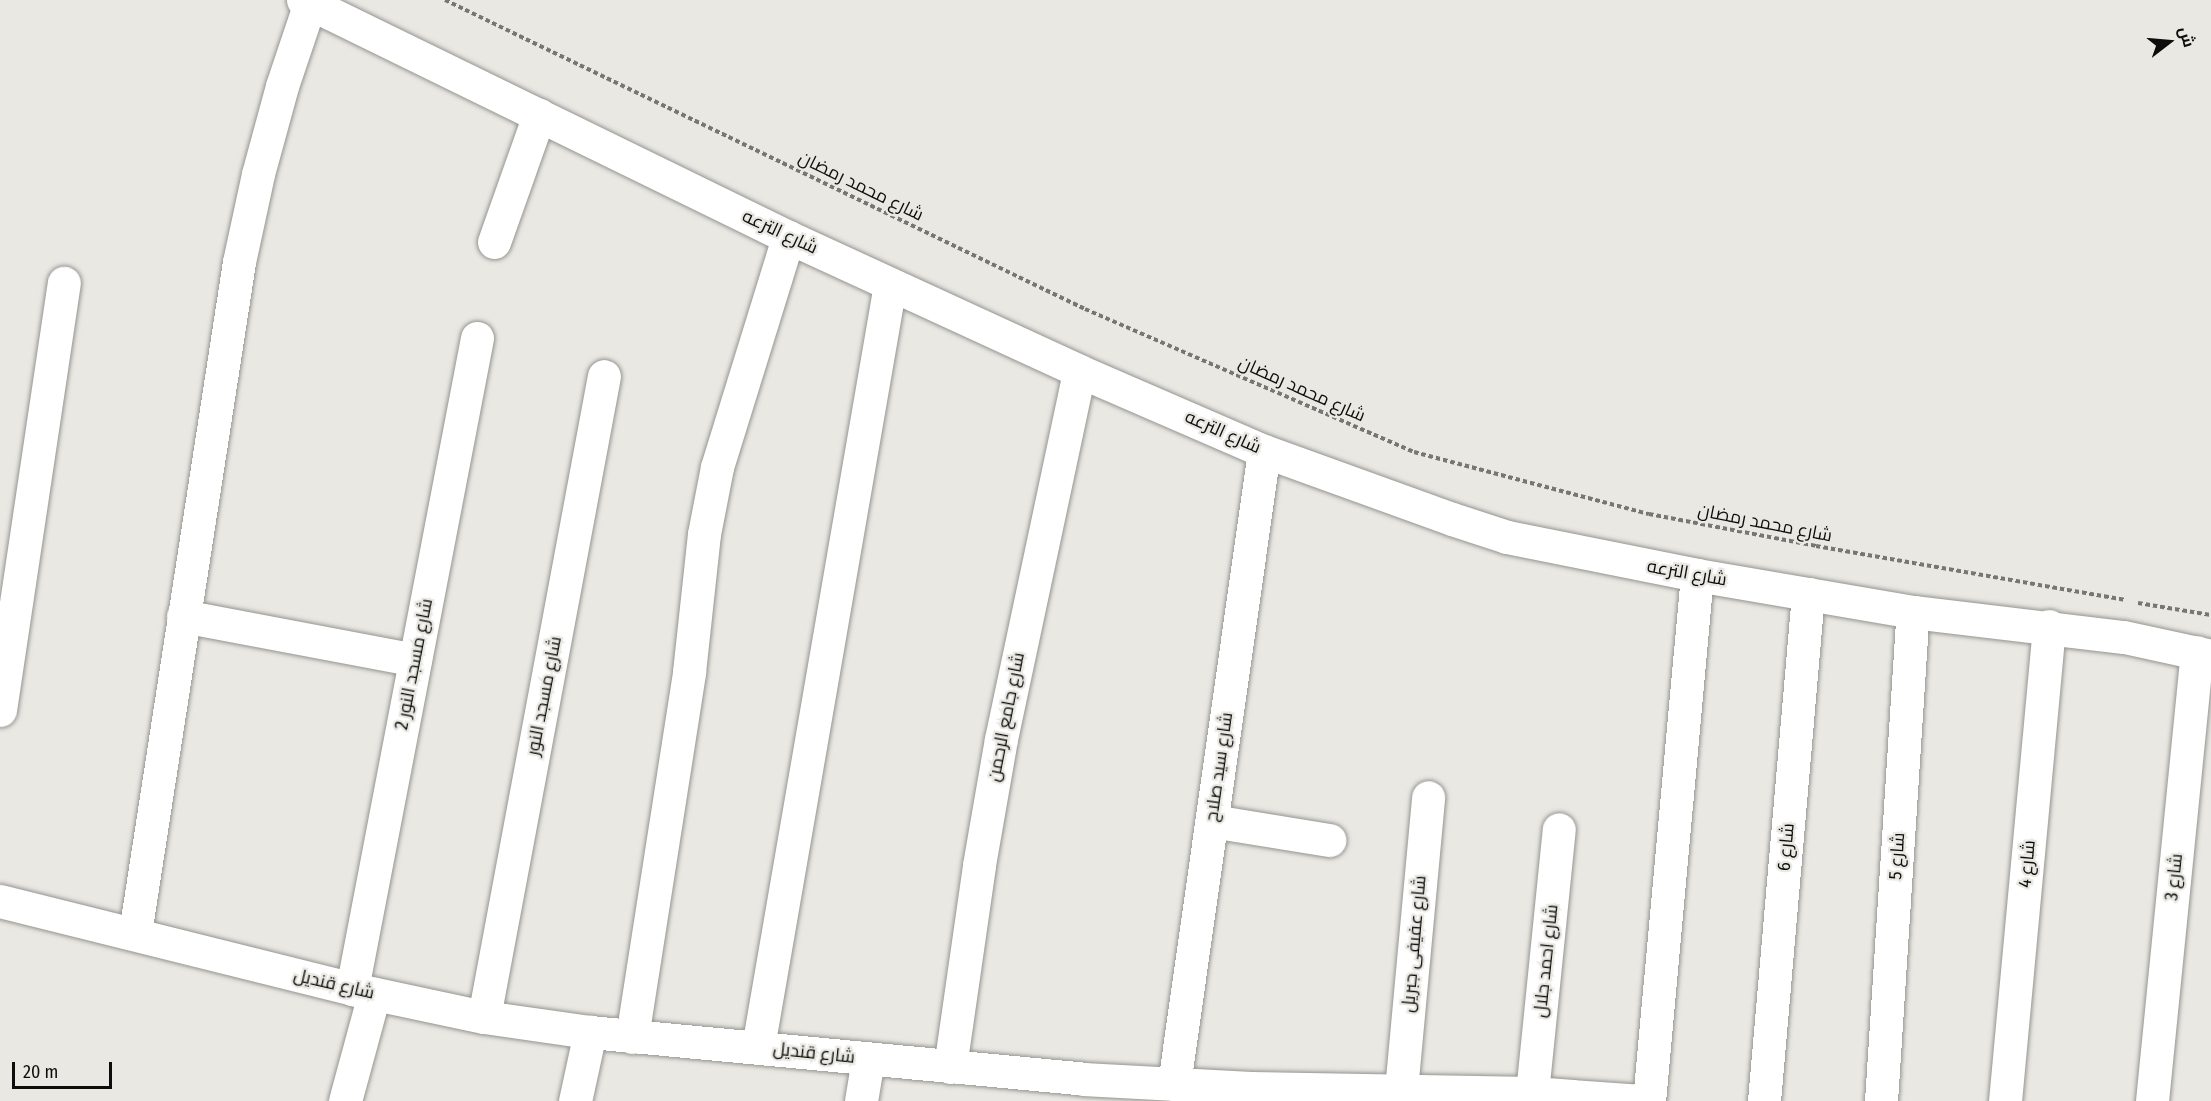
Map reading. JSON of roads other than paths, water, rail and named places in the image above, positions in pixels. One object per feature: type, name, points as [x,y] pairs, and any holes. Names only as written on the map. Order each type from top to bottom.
[{"type":"street","name":"شارع الترعه","points":[[308,1],[788,237],[1079,371],[1264,450],[1507,537],[1697,575],[1913,612],[2049,626],[2204,654]]},
{"type":"street","points":[[135,933],[239,262],[258,174],[308,1]]},
{"type":"street","points":[[494,242],[539,115]]},
{"type":"street","points":[[632,1037],[689,672],[704,534],[714,478],[788,237]]},
{"type":"street","points":[[0,710],[64,283]]},
{"type":"street","points":[[758,1047],[890,284]]},
{"type":"street","name":"شارع مسجد النور 2","points":[[345,1101],[415,660],[477,338]]},
{"type":"street","name":"شارع جامع الرحمن","points":[[950,1067],[979,866],[1001,739],[1079,371]]},
{"type":"street","name":"شارع مسجد النور","points":[[484,1017],[604,376]]},
{"type":"street","name":"شارع سيد صلاح","points":[[1174,1084],[1264,450]]},
{"type":"street","points":[[1649,1101],[1697,575]]},
{"type":"street","name":"شارع 6","points":[[1764,1101],[1808,594]]},
{"type":"street","name":"شارع 5","points":[[1881,1101],[1913,612]]},
{"type":"street","points":[[183,616],[415,660]]},
{"type":"street","name":"شارع 4","points":[[2005,1101],[2049,626]]},
{"type":"street","name":"شارع 3","points":[[2152,1101],[2204,654]]},
{"type":"street","name":"شارع عفيفى جبريل","points":[[1401,1090],[1428,797]]},
{"type":"street","points":[[1212,820],[1329,840]]},
{"type":"street","name":"شارع احمد جلال","points":[[1541,1096],[1559,830]]},
{"type":"street","name":"شارع قنديل","points":[[0,901],[363,991],[484,1017],[590,1032],[950,1067],[1123,1091],[1174,1084],[1248,1094],[1401,1090],[1642,1101]]},
{"type":"street","points":[[575,1101],[590,1032]]},
{"type":"street","points":[[861,1101],[868,1059]]}]
